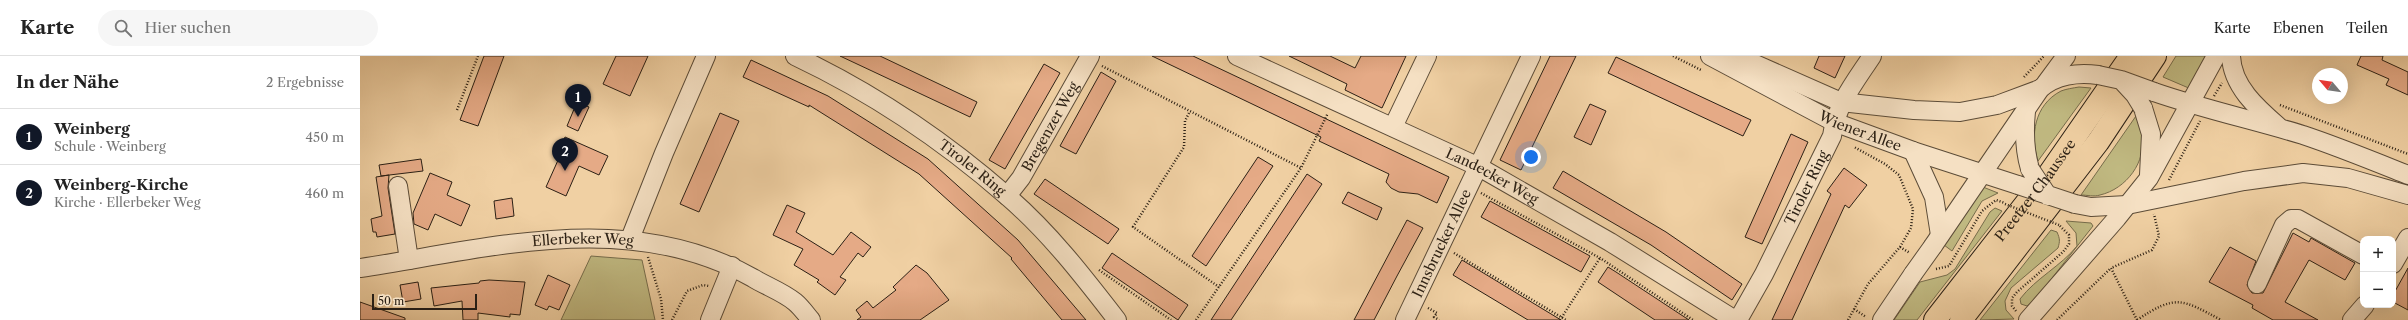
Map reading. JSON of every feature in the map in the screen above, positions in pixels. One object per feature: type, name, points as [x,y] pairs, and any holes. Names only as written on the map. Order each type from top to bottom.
[{"type":"highway","name":"Preetzer Chaussee","points":[[1935,320],[2049,174],[2131,56]]},
{"type":"highway","name":"Preetzer Chaussee","points":[[1961,320],[2098,142],[2155,56]]},
{"type":"street","points":[[630,239],[664,153],[706,56]]},
{"type":"street","name":"Tiroler Ring","points":[[795,56],[832,74],[884,104],[932,137],[1007,196],[1050,238],[1085,278],[1117,320]]},
{"type":"street","name":"Landecker Weg","points":[[1237,56],[1479,167],[1610,242],[1737,320]]},
{"type":"street","points":[[1393,127],[1427,56]]},
{"type":"street","name":"Innsbrucker Allee","points":[[1404,320],[1470,188],[1531,56]]},
{"type":"street","name":"Wiener Allee","points":[[1710,56],[1834,122],[1912,151],[1983,173],[2048,196]]},
{"type":"street","name":"Wiener Allee","points":[[1737,56],[1841,102],[1914,110],[1960,112],[1997,105],[2043,86]]},
{"type":"street","name":"Tiroler Ring","points":[[1737,320],[1764,274],[1832,136],[1834,122],[1841,102],[1872,56]]},
{"type":"street","points":[[1874,318],[1913,274],[2027,108],[2066,56]]},
{"type":"street","points":[[2024,317],[2128,205],[2148,178],[2216,56]]},
{"type":"street","points":[[2231,56],[2235,73],[2241,86],[2253,103],[2281,129]]},
{"type":"street","name":"Bregenzer Weg","points":[[1007,196],[1021,178],[1090,57]]},
{"type":"street","points":[[2043,86],[2067,75],[2098,75],[2121,80],[2190,105],[2281,129],[2361,155],[2408,175]]},
{"type":"street","points":[[2121,80],[2135,95],[2143,108],[2152,134],[2148,178]]},
{"type":"street","points":[[2027,108],[2024,134],[2026,158],[2030,169],[2048,196],[2075,204],[2091,207],[2128,205],[2244,181],[2303,173],[2348,178],[2408,195]]},
{"type":"street","points":[[1912,151],[1934,197],[1936,240]]},
{"type":"street","points":[[398,186],[409,260]]},
{"type":"street","points":[[2257,284],[2284,226],[2291,219],[2298,220],[2360,253]]},
{"type":"street","name":"Ellerbeker Weg","points":[[360,268],[540,240],[596,237],[630,239],[676,247],[732,266],[795,302],[811,320]]},
{"type":"street","points":[[2396,259],[2408,238]]},
{"type":"street","points":[[710,320],[732,266]]},
{"type":"street","points":[[2352,320],[2362,308]]},
{"type":"path","points":[[457,110],[478,56]]},
{"type":"path","points":[[2020,81],[2034,69],[2044,56]]},
{"type":"path","points":[[1090,57],[1190,113],[1301,168]]},
{"type":"path","points":[[1196,320],[1301,168],[1334,100]]},
{"type":"path","points":[[2275,104],[2408,154]]},
{"type":"path","points":[[1190,113],[1185,121],[1184,147],[1133,227],[1219,287]]},
{"type":"path","points":[[1848,320],[1868,284],[1900,247],[1911,228],[1913,209],[1899,175],[1885,164],[1851,146],[1858,130]]},
{"type":"path","points":[[1470,188],[1600,258],[1693,320]]},
{"type":"path","points":[[2005,204],[2059,225],[2069,235],[2069,244],[2063,252],[2012,298],[2012,306],[2024,317]]},
{"type":"path","points":[[1561,319],[1610,242]]},
{"type":"path","points":[[1442,245],[1561,319],[1566,320]]},
{"type":"path","points":[[649,263],[661,299],[664,320]]},
{"type":"path","points":[[2056,320],[2111,268]]},
{"type":"path","points":[[1085,278],[1097,269],[1171,320]]},
{"type":"path","points":[[672,320],[687,291],[703,285],[723,288]]},
{"type":"path","points":[[2137,320],[2158,306],[2178,301],[2188,303],[2221,320]]},
{"type":"path","points":[[1854,309],[1874,318]]},
{"type":"shaded area","points":[[2176,56],[2209,56],[2191,89],[2163,77]]},
{"type":"shaded area","points":[[2079,87],[2091,88],[2038,161],[2034,141],[2036,122],[2040,113],[2045,104],[2061,91]]},
{"type":"shaded area","points":[[2136,116],[2142,132],[2143,144],[2138,164],[2133,173],[2118,187],[2109,192],[2095,196],[2081,195]]},
{"type":"shaded area","points":[[1983,187],[1998,193],[1982,201],[1952,251],[1944,245]]},
{"type":"shaded area","points":[[1995,208],[2002,211],[1917,320],[1894,320],[1920,282],[1947,275],[1955,269],[1990,212]]},
{"type":"shaded area","points":[[2066,221],[2091,223],[2093,226],[2034,301],[2027,306],[2021,304],[2020,299],[2026,292],[2064,260],[2077,246],[2076,233]]},
{"type":"shaded area","points":[[2051,230],[2057,232],[2058,234],[2058,248],[2011,288],[2005,301],[2006,310],[2014,319],[1980,320]]},
{"type":"shaded area","points":[[591,256],[642,260],[655,320],[561,320]]},
{"type":"building","points":[[484,56],[504,56],[478,126],[460,120]]},
{"type":"building","points":[[616,56],[648,56],[630,96],[603,84]]},
{"type":"building","points":[[840,56],[880,56],[977,102],[970,117]]},
{"type":"building","points":[[1152,56],[1193,56],[1449,177],[1437,203],[1418,194],[1399,192],[1391,188],[1386,182],[1389,174],[1319,141],[1321,137]]},
{"type":"building","points":[[1289,56],[1330,56],[1355,68],[1361,56],[1406,56],[1382,108],[1345,90],[1347,84]]},
{"type":"building","points":[[1550,56],[1576,56],[1521,170],[1500,160]]},
{"type":"building","points":[[1819,56],[1845,56],[1835,78],[1814,68]]},
{"type":"building","points":[[2361,56],[2383,56],[2382,60],[2408,72],[2408,95],[2386,85],[2389,79],[2357,65]]},
{"type":"building","points":[[1616,57],[1751,120],[1743,136],[1608,73]]},
{"type":"building","points":[[751,60],[828,96],[928,159],[1018,240],[1086,320],[1062,320],[1011,259],[1012,258],[919,174],[809,105],[809,107],[743,77]]},
{"type":"building","points":[[1044,64],[1060,73],[1005,169],[989,160]]},
{"type":"building","points":[[1101,72],[1116,81],[1076,154],[1060,146]]},
{"type":"building","points":[[577,102],[589,107],[578,131],[567,126]]},
{"type":"building","points":[[1590,104],[1606,111],[1591,145],[1574,137]]},
{"type":"building","points":[[720,113],[739,121],[699,212],[680,204]]},
{"type":"building","points":[[1791,134],[1808,142],[1762,244],[1745,237]]},
{"type":"building","points":[[565,137],[608,156],[599,175],[579,166],[566,196],[546,187],[559,158],[556,157]]},
{"type":"building","points":[[1258,157],[1273,166],[1206,266],[1192,256]]},
{"type":"building","points":[[421,159],[423,171],[381,176],[379,165]]},
{"type":"building","points":[[1844,168],[1867,185],[1849,208],[1845,205],[1792,320],[1772,320],[1831,194],[1827,191]]},
{"type":"building","points":[[1563,171],[1666,232],[1742,284],[1732,300],[1651,245],[1553,188]]},
{"type":"building","points":[[430,173],[452,182],[447,195],[470,205],[461,226],[435,214],[428,230],[414,224],[413,213]]},
{"type":"building","points":[[1307,174],[1322,184],[1231,320],[1211,320]]},
{"type":"building","points":[[389,175],[388,188],[395,234],[377,237],[376,232],[373,232],[371,219],[382,216],[376,177]]},
{"type":"building","points":[[1045,179],[1119,229],[1108,244],[1034,194]]},
{"type":"building","points":[[1348,192],[1382,208],[1377,220],[1342,203]]},
{"type":"building","points":[[512,198],[514,216],[496,219],[494,201]]},
{"type":"building","points":[[1490,201],[1590,256],[1581,272],[1481,217]]},
{"type":"building","points":[[787,205],[805,213],[796,232],[833,255],[851,232],[871,247],[863,257],[858,253],[840,277],[846,280],[835,295],[817,282],[819,280],[794,265],[803,249],[773,235]]},
{"type":"building","points":[[1407,220],[1423,228],[1374,320],[1354,320]]},
{"type":"building","points":[[2293,233],[2309,242],[2311,238],[2355,263],[2345,280],[2309,260],[2285,302],[2318,320],[2273,320],[2252,308],[2253,305],[2209,282],[2230,247],[2256,261],[2247,285],[2252,293],[2263,293]]},
{"type":"building","points":[[1112,253],[1188,305],[1178,320],[1102,268]]},
{"type":"building","points":[[1462,260],[1561,320],[1528,320],[1453,275]]},
{"type":"building","points":[[916,265],[927,273],[949,300],[920,320],[857,320],[861,317],[856,310],[867,301],[873,308],[896,290],[893,287]]},
{"type":"building","points":[[1608,267],[1689,320],[1655,320],[1598,282]]},
{"type":"building","points":[[2408,268],[2408,310],[2396,304],[2396,290]]},
{"type":"building","points":[[548,275],[570,285],[559,310],[549,306],[547,310],[535,305]]},
{"type":"building","points":[[480,281],[525,282],[520,315],[510,314],[510,317],[478,313],[478,320],[463,320],[462,301],[434,306],[431,288],[479,283]]},
{"type":"building","points":[[418,282],[421,299],[403,302],[400,285]]},
{"type":"building","points":[[360,302],[405,318],[405,320],[360,320]]},
{"type":"place","name":"Weinberg","points":[[578,117]]},
{"type":"place","name":"Weinberg-Kirche","points":[[565,171]]}]
